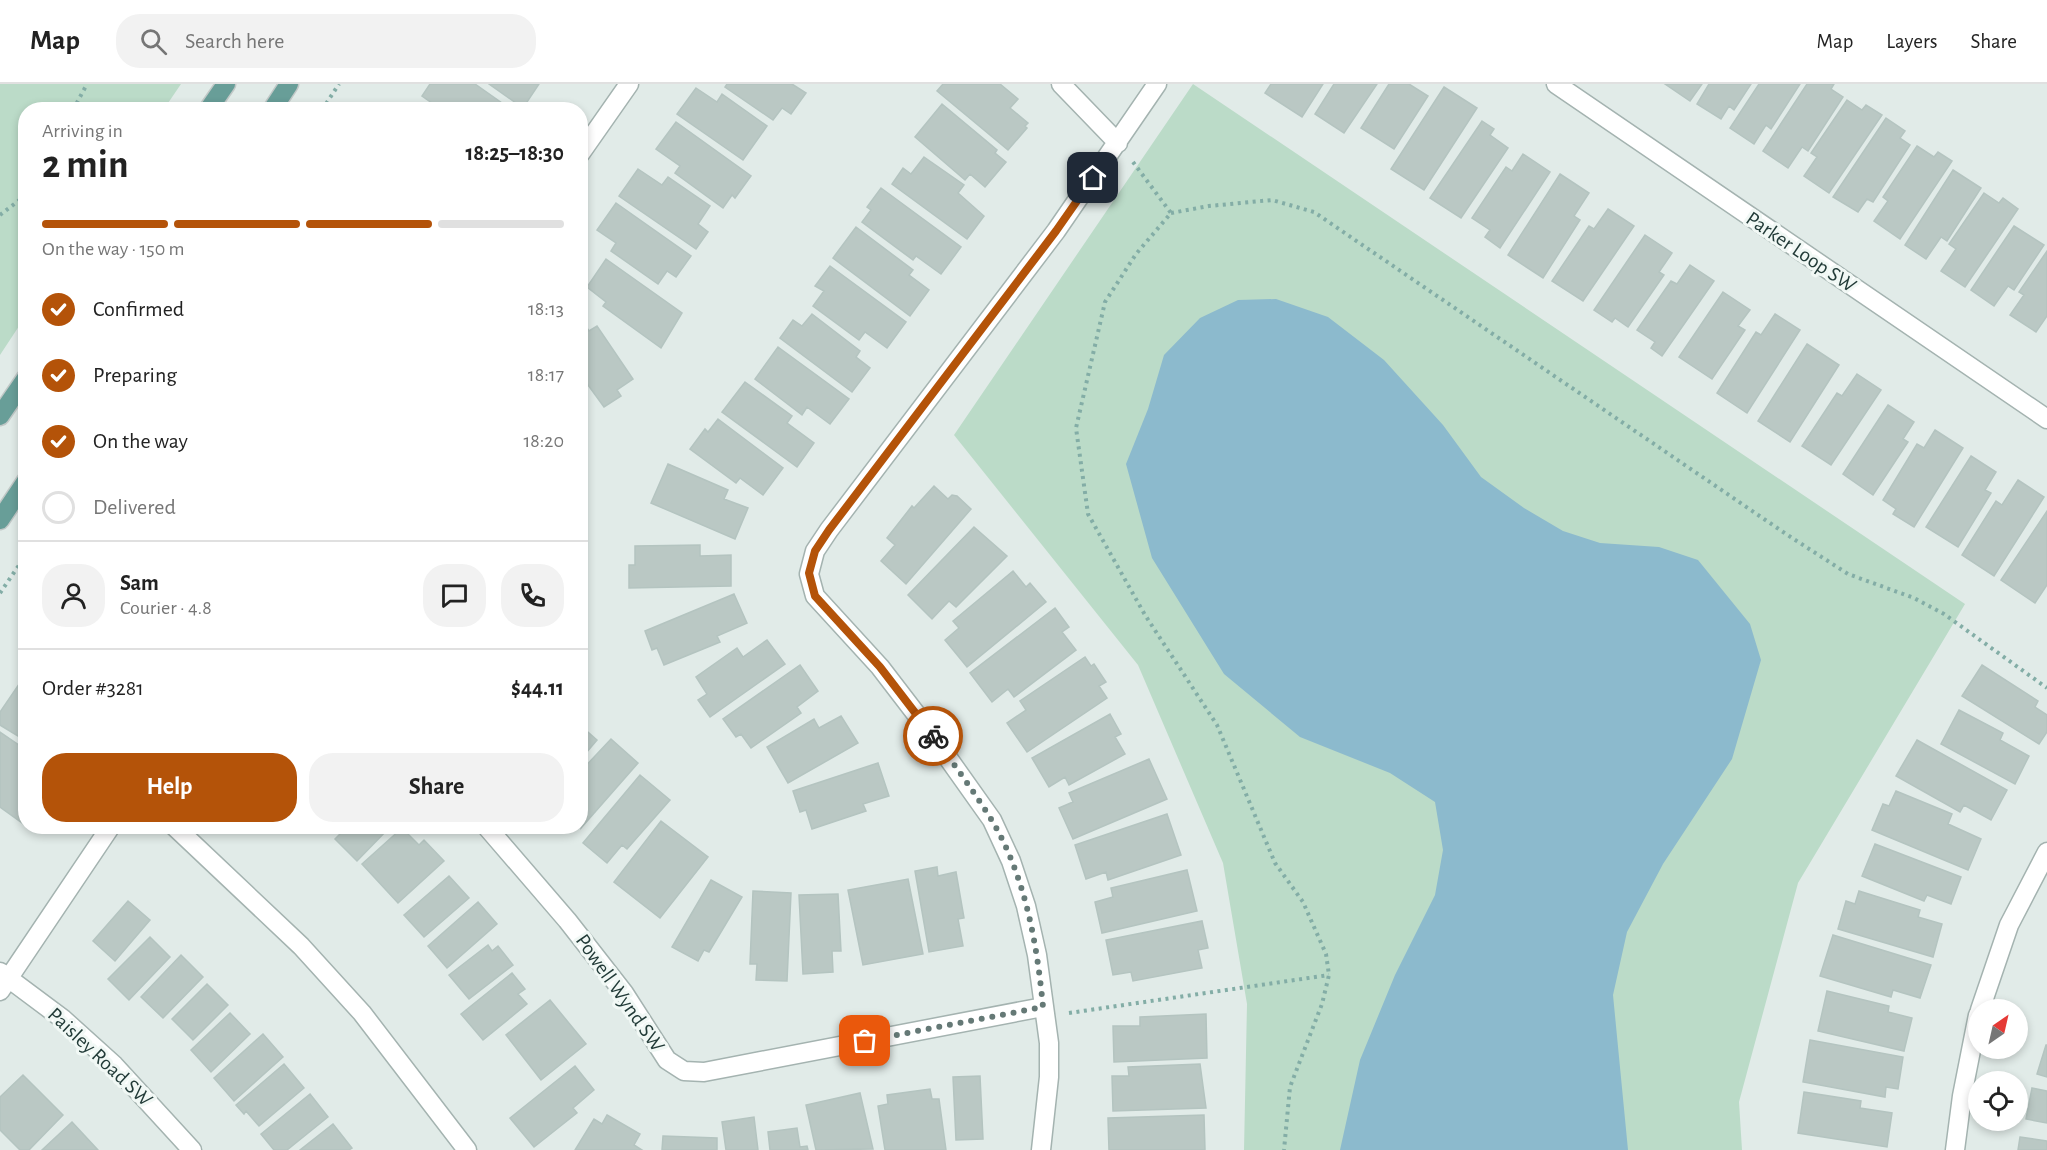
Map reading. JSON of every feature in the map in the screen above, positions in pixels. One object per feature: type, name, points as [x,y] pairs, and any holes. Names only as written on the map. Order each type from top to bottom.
[{"type":"main road","points":[[214,102],[226,84]]},
{"type":"main road","points":[[277,102],[289,84]]},
{"type":"main road","points":[[0,416],[18,390]]},
{"type":"main road","points":[[0,520],[18,493]]},
{"type":"street","points":[[588,143],[629,84]]},
{"type":"street","points":[[1061,84],[1118,142]]},
{"type":"street","points":[[1041,1150],[1049,1077],[1049,1043],[1037,955],[1026,906],[1011,861],[992,820],[880,667],[815,596],[809,573],[815,551],[829,530],[1056,231],[1157,84]]},
{"type":"street","name":"Parker Loop SW","points":[[1556,84],[2047,419]]},
{"type":"street","points":[[3,980],[105,834]]},
{"type":"street","points":[[182,834],[309,954],[362,1014],[467,1150]]},
{"type":"street","name":"Powell Wynd SW","points":[[493,834],[567,920],[624,993],[667,1060],[684,1071],[704,1072],[1043,1007]]},
{"type":"street","points":[[1984,999],[2009,925],[2047,852]]},
{"type":"street","name":"Paisley Road SW","points":[[3,980],[63,1019],[114,1065],[192,1150]]},
{"type":"street","points":[[1955,1150],[1969,1059]]},
{"type":"path","points":[[77,102],[87,84]]},
{"type":"path","points":[[327,102],[339,84]]},
{"type":"path","points":[[1118,142],[1171,213]]},
{"type":"path","points":[[0,215],[18,199]]},
{"type":"path","points":[[1284,1150],[1290,1087],[1322,1004],[1329,975],[1326,954],[1303,902],[1275,863],[1216,725],[1145,615],[1088,514],[1076,428],[1105,302],[1136,254],[1171,213],[1209,206],[1272,201],[1314,212],[1786,534],[1848,574],[1914,598],[1944,614],[2047,688]]},
{"type":"path","points":[[0,593],[18,567]]},
{"type":"path","points":[[1043,1007],[1067,1013],[1329,975]]},
{"type":"green space","points":[[0,84],[181,84],[169,102],[18,102],[18,328],[0,355]]},
{"type":"green space","points":[[1193,84],[1965,604],[1798,883],[1739,1102],[1742,1150],[1244,1150],[1247,1004],[1223,863],[1138,665],[954,435]]},
{"type":"water","points":[[1276,299],[1328,317],[1384,360],[1443,425],[1481,477],[1524,508],[1563,531],[1600,543],[1659,547],[1698,560],[1750,624],[1761,660],[1732,759],[1663,864],[1627,932],[1613,995],[1628,1150],[1340,1150],[1360,1060],[1395,975],[1435,895],[1443,850],[1435,802],[1390,773],[1300,737],[1224,674],[1152,558],[1126,464],[1148,409],[1164,355],[1200,318],[1238,300]]},
{"type":"building","points":[[430,84],[475,84],[501,102],[431,102],[422,96]]},
{"type":"building","points":[[489,84],[539,84],[527,102],[514,102]]},
{"type":"building","points":[[727,84],[792,84],[806,93],[791,114],[782,108],[773,120],[725,87]]},
{"type":"building","points":[[943,84],[1000,84],[1018,99],[1010,108],[1028,123],[1025,126],[1027,128],[1008,150],[937,91]]},
{"type":"building","points":[[1271,84],[1323,84],[1302,117],[1265,93]]},
{"type":"building","points":[[1334,84],[1377,84],[1344,133],[1315,114]]},
{"type":"building","points":[[1389,84],[1409,84],[1428,96],[1394,149],[1361,128]]},
{"type":"building","points":[[1665,84],[1702,84],[1690,101]]},
{"type":"building","points":[[1709,84],[1751,84],[1734,110],[1729,106],[1721,119],[1697,104]]},
{"type":"building","points":[[1759,84],[1800,84],[1771,129],[1766,125],[1754,144],[1730,128]]},
{"type":"building","points":[[1807,84],[1834,84],[1831,89],[1843,97],[1808,151],[1802,147],[1788,168],[1763,151]]},
{"type":"building","points":[[1444,87],[1477,108],[1424,190],[1391,169]]},
{"type":"building","points":[[696,88],[717,102],[722,94],[767,126],[743,160],[677,114]]},
{"type":"building","points":[[1847,100],[1862,110],[1866,105],[1882,115],[1829,193],[1804,176],[1817,157],[1811,153]]},
{"type":"building","points":[[942,104],[997,150],[995,153],[1006,162],[985,187],[970,174],[965,180],[915,137]]},
{"type":"building","points":[[1886,118],[1905,131],[1900,138],[1910,145],[1873,202],[1867,199],[1858,212],[1833,197]]},
{"type":"building","points":[[1482,121],[1494,129],[1490,135],[1508,148],[1461,218],[1430,198]]},
{"type":"building","points":[[676,122],[751,176],[735,198],[732,195],[723,208],[675,173],[680,166],[656,149]]},
{"type":"building","points":[[1917,146],[1934,157],[1938,152],[1952,161],[1900,239],[1874,221],[1888,201],[1883,197]]},
{"type":"building","points":[[1523,154],[1550,172],[1500,248],[1485,237],[1490,230],[1472,218],[1506,167],[1512,171]]},
{"type":"building","points":[[924,157],[964,185],[958,193],[984,216],[967,239],[892,184],[903,168],[911,174]]},
{"type":"building","points":[[638,169],[662,185],[668,177],[710,206],[698,224],[708,232],[696,249],[619,196]]},
{"type":"building","points":[[1953,170],[1981,188],[1947,241],[1941,237],[1926,259],[1905,245]]},
{"type":"building","points":[[1560,174],[1589,193],[1574,216],[1580,220],[1543,278],[1508,255]]},
{"type":"building","points":[[881,188],[961,247],[941,274],[916,256],[913,260],[862,222],[871,210],[867,207]]},
{"type":"building","points":[[1984,193],[1999,203],[2003,198],[2018,209],[1965,287],[1941,271],[1956,249],[1949,244]]},
{"type":"building","points":[[616,203],[691,256],[676,277],[667,271],[658,284],[611,251],[616,243],[597,230]]},
{"type":"building","points":[[1608,209],[1634,226],[1583,301],[1552,281],[1589,226],[1594,229]]},
{"type":"building","points":[[2014,226],[2044,245],[2014,290],[2008,286],[1994,306],[1971,290]]},
{"type":"building","points":[[856,227],[913,270],[909,275],[929,290],[910,316],[833,258]]},
{"type":"building","points":[[1645,235],[1672,253],[1659,272],[1664,275],[1628,327],[1615,318],[1612,322],[1594,310]]},
{"type":"building","points":[[2047,251],[2047,316],[2036,332],[2010,315],[2024,295],[2019,292]]},
{"type":"building","points":[[606,259],[682,313],[661,348],[603,306],[606,302],[588,286]]},
{"type":"building","points":[[1690,265],[1714,281],[1662,356],[1651,348],[1655,342],[1637,330],[1671,281],[1677,284]]},
{"type":"building","points":[[830,266],[906,322],[887,348],[865,332],[859,340],[813,306],[824,291],[815,286]]},
{"type":"building","points":[[1723,292],[1750,310],[1738,326],[1745,330],[1712,379],[1679,357]]},
{"type":"building","points":[[812,314],[860,351],[856,357],[870,368],[852,392],[780,338],[793,320],[802,326]]},
{"type":"building","points":[[1775,314],[1800,330],[1747,413],[1717,393],[1756,332],[1761,335]]},
{"type":"building","points":[[597,326],[633,379],[617,390],[621,396],[604,407],[588,385],[588,330]]},
{"type":"building","points":[[1807,344],[1839,365],[1790,442],[1758,421]]},
{"type":"building","points":[[778,347],[849,399],[830,424],[807,407],[802,415],[755,379]]},
{"type":"building","points":[[1857,374],[1881,390],[1831,465],[1802,446],[1837,393],[1842,396]]},
{"type":"building","points":[[745,382],[792,416],[787,423],[814,443],[797,467],[722,412]]},
{"type":"building","points":[[1888,405],[1914,422],[1903,439],[1908,442],[1873,495],[1843,474]]},
{"type":"building","points":[[718,419],[783,468],[763,495],[740,478],[736,483],[690,449],[705,429],[708,432]]},
{"type":"building","points":[[1935,430],[1963,448],[1914,527],[1893,514],[1896,509],[1883,500],[1917,444],[1924,448]]},
{"type":"building","points":[[1971,456],[1996,472],[1985,490],[1991,493],[1958,547],[1926,527]]},
{"type":"building","points":[[668,464],[728,490],[724,499],[748,508],[735,539],[651,503]]},
{"type":"building","points":[[2018,480],[2044,497],[1994,576],[1962,555],[1996,501],[2002,505]]},
{"type":"building","points":[[934,486],[948,499],[952,495],[957,496],[971,509],[906,584],[881,561],[895,545],[887,538],[912,506],[914,508]]},
{"type":"building","points":[[2047,511],[2047,585],[2035,603],[2001,580]]},
{"type":"building","points":[[974,527],[1007,556],[956,607],[949,601],[932,619],[908,595]]},
{"type":"building","points":[[700,545],[700,556],[731,555],[731,586],[629,588],[629,565],[635,565],[635,546]]},
{"type":"building","points":[[1013,571],[1026,587],[1030,583],[1046,602],[967,667],[945,640],[959,628],[953,621]]},
{"type":"building","points":[[734,594],[747,623],[717,636],[720,642],[664,665],[657,648],[652,650],[645,631]]},
{"type":"building","points":[[1055,608],[1069,627],[1062,632],[1076,650],[1014,697],[1008,689],[992,702],[970,673]]},
{"type":"building","points":[[767,640],[785,664],[710,717],[698,700],[707,694],[696,677],[737,648],[743,657]]},
{"type":"building","points":[[1085,657],[1091,666],[1094,664],[1106,682],[1099,686],[1107,698],[1027,752],[1007,723],[1026,710],[1020,701]]},
{"type":"building","points":[[800,665],[818,691],[797,707],[801,713],[751,748],[741,734],[736,737],[723,719]]},
{"type":"building","points":[[1982,665],[2038,701],[2035,707],[2047,715],[2047,732],[2039,744],[1962,696]]},
{"type":"building","points":[[18,686],[18,736],[0,725],[0,712]]},
{"type":"building","points":[[1959,710],[2003,733],[2000,740],[2029,756],[2015,784],[1941,744]]},
{"type":"building","points":[[1110,714],[1121,734],[1115,737],[1125,754],[1069,785],[1065,777],[1049,787],[1032,758]]},
{"type":"building","points":[[841,716],[858,743],[788,783],[767,747],[814,719],[819,728]]},
{"type":"building","points":[[0,732],[18,744],[18,820],[0,807]]},
{"type":"building","points":[[588,732],[597,740],[588,751]]},
{"type":"building","points":[[611,739],[638,763],[588,820],[588,763]]},
{"type":"building","points":[[1917,740],[2007,790],[1991,820],[1964,805],[1960,812],[1896,776]]},
{"type":"building","points":[[1149,759],[1167,799],[1073,839],[1059,808],[1073,802],[1069,793]]},
{"type":"building","points":[[878,763],[889,796],[863,804],[866,811],[812,829],[806,810],[800,812],[793,791]]},
{"type":"building","points":[[640,775],[670,800],[627,849],[622,845],[607,863],[583,843]]},
{"type":"building","points":[[1896,791],[1952,814],[1948,824],[1981,839],[1968,870],[1872,830],[1883,804],[1889,806]]},
{"type":"building","points":[[1167,814],[1181,855],[1108,880],[1106,872],[1086,879],[1075,845]]},
{"type":"building","points":[[661,821],[708,857],[660,918],[614,882]]},
{"type":"building","points":[[340,834],[383,834],[357,861],[335,839]]},
{"type":"building","points":[[395,834],[408,834],[419,845],[424,840],[444,861],[398,903],[362,864]]},
{"type":"building","points":[[1875,844],[1961,877],[1951,904],[1927,895],[1924,901],[1862,876]]},
{"type":"building","points":[[937,867],[938,876],[956,872],[964,918],[958,919],[963,946],[929,952],[915,871]]},
{"type":"building","points":[[1187,870],[1197,911],[1102,933],[1095,902],[1113,897],[1111,888]]},
{"type":"building","points":[[449,876],[469,898],[424,937],[404,915]]},
{"type":"building","points":[[908,879],[923,954],[863,965],[848,890]]},
{"type":"building","points":[[711,880],[742,897],[709,952],[704,950],[698,961],[672,947]]},
{"type":"building","points":[[753,891],[791,893],[787,981],[756,980],[757,964],[750,964]]},
{"type":"building","points":[[1859,891],[1920,910],[1918,917],[1942,924],[1933,957],[1838,929],[1846,901],[1855,904]]},
{"type":"building","points":[[838,894],[841,951],[832,951],[833,972],[803,974],[799,895]]},
{"type":"building","points":[[128,901],[150,920],[115,961],[93,941]]},
{"type":"building","points":[[478,902],[497,924],[447,968],[428,946]]},
{"type":"building","points":[[1202,921],[1208,948],[1198,950],[1202,968],[1133,981],[1131,972],[1113,975],[1106,940]]},
{"type":"building","points":[[1833,935],[1931,965],[1920,998],[1893,990],[1891,997],[1820,976]]},
{"type":"building","points":[[150,937],[170,957],[129,1000],[108,979]]},
{"type":"building","points":[[488,945],[492,951],[498,946],[513,965],[469,999],[449,975]]},
{"type":"building","points":[[181,955],[203,977],[163,1018],[141,997]]},
{"type":"building","points":[[512,973],[525,989],[518,994],[527,1004],[483,1040],[461,1014]]},
{"type":"building","points":[[207,984],[228,1005],[193,1040],[172,1019]]},
{"type":"building","points":[[1827,991],[1889,1006],[1888,1012],[1912,1018],[1904,1051],[1818,1031]]},
{"type":"building","points":[[550,1000],[586,1044],[541,1080],[506,1035]]},
{"type":"building","points":[[230,1013],[250,1034],[211,1072],[191,1050]]},
{"type":"building","points":[[1206,1014],[1207,1058],[1114,1062],[1113,1026],[1140,1026],[1140,1017]]},
{"type":"building","points":[[263,1034],[283,1057],[234,1101],[214,1078]]},
{"type":"building","points":[[1810,1040],[1903,1057],[1898,1089],[1886,1087],[1885,1097],[1803,1082]]},
{"type":"building","points":[[2047,1045],[2047,1077],[2037,1074]]},
{"type":"building","points":[[284,1064],[304,1088],[259,1126],[246,1111],[244,1114],[236,1105]]},
{"type":"building","points":[[1200,1064],[1206,1108],[1113,1111],[1112,1076],[1129,1076],[1128,1067]]},
{"type":"building","points":[[575,1066],[594,1090],[573,1108],[577,1113],[534,1147],[510,1118]]},
{"type":"building","points":[[23,1075],[63,1115],[29,1150],[20,1150],[0,1130],[0,1097]]},
{"type":"building","points":[[980,1076],[983,1139],[956,1140],[953,1077]]},
{"type":"building","points":[[2032,1088],[2047,1091],[2047,1123],[2028,1119]]},
{"type":"building","points":[[930,1089],[932,1099],[939,1099],[946,1150],[885,1150],[878,1106],[888,1104],[887,1095]]},
{"type":"building","points":[[1804,1092],[1861,1101],[1860,1108],[1892,1113],[1887,1147],[1798,1133]]},
{"type":"building","points":[[860,1093],[873,1149],[816,1150],[806,1105]]},
{"type":"building","points":[[310,1094],[328,1117],[287,1150],[274,1150],[261,1134]]},
{"type":"building","points":[[607,1115],[640,1134],[634,1145],[642,1150],[575,1150],[594,1119],[602,1124]]},
{"type":"building","points":[[1204,1115],[1205,1150],[1109,1150],[1108,1118]]},
{"type":"building","points":[[754,1117],[758,1150],[726,1150],[722,1122]]},
{"type":"building","points":[[72,1122],[98,1150],[42,1150]]},
{"type":"building","points":[[333,1124],[352,1148],[349,1150],[300,1150]]},
{"type":"building","points":[[797,1128],[800,1147],[807,1146],[808,1150],[770,1150],[768,1132]]},
{"type":"building","points":[[663,1136],[717,1138],[717,1150],[662,1150]]},
{"type":"building","points":[[2020,1137],[2047,1141],[2047,1150],[2018,1150]]},
{"type":"way so far","points":[[865,1041],[1043,1007],[1037,955],[1026,906],[1011,861],[992,820],[933,736]]},
{"type":"route","points":[[933,736],[880,667],[815,596],[809,573],[815,551],[1056,231],[1093,178]]}]
